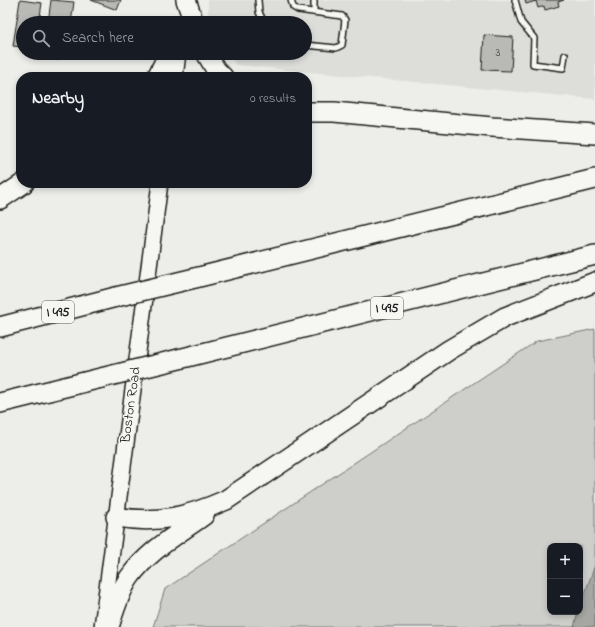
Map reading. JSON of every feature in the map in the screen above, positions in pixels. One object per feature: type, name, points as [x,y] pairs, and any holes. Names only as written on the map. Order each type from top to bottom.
[{"type":"highway","points":[[186,0],[192,16]]},
{"type":"highway","points":[[160,72],[166,60]]},
{"type":"highway","points":[[210,60],[218,72]]},
{"type":"highway","points":[[312,111],[492,127],[595,134]]},
{"type":"highway","name":"I 495","points":[[0,327],[595,179]]},
{"type":"highway","points":[[0,199],[16,188]]},
{"type":"highway","name":"I 495","points":[[0,403],[595,255]]},
{"type":"highway","points":[[116,517],[143,521],[172,519],[200,512],[218,504],[449,350],[505,317],[540,302],[595,282]]},
{"type":"highway","points":[[109,627],[116,605],[129,579],[145,560],[165,542],[218,504]]},
{"type":"main road","points":[[183,16],[186,0]]},
{"type":"main road","points":[[176,72],[177,60]]},
{"type":"main road","name":"Boston Road","points":[[102,627],[159,188]]},
{"type":"lane","points":[[258,0],[261,16]]},
{"type":"lane","points":[[291,0],[292,7],[298,10],[342,16],[345,20],[342,45],[336,48],[312,46]]},
{"type":"lane","points":[[314,0],[314,12]]},
{"type":"lane","points":[[514,0],[521,22],[534,38],[533,64],[563,68],[565,55]]},
{"type":"shaded area","points":[[208,0],[595,0],[595,99],[236,65],[233,60],[312,60],[312,16],[208,16]]},
{"type":"shaded area","points":[[595,329],[595,627],[153,627],[165,589],[537,341]]},
{"type":"shaded area","points":[[595,565],[595,627],[574,627],[577,615],[583,615],[583,599]]},
{"type":"building","points":[[20,0],[42,3],[40,16],[18,16]]},
{"type":"building","points":[[51,0],[74,2],[72,16],[49,16]]},
{"type":"building","points":[[91,0],[121,0],[117,10]]},
{"type":"building","points":[[525,0],[564,0],[558,2],[559,6],[545,10],[544,6],[538,8],[536,1],[526,4]]},
{"type":"building","points":[[16,26],[16,46],[13,46]]},
{"type":"building","points":[[484,35],[513,37],[511,71],[482,70]]}]
